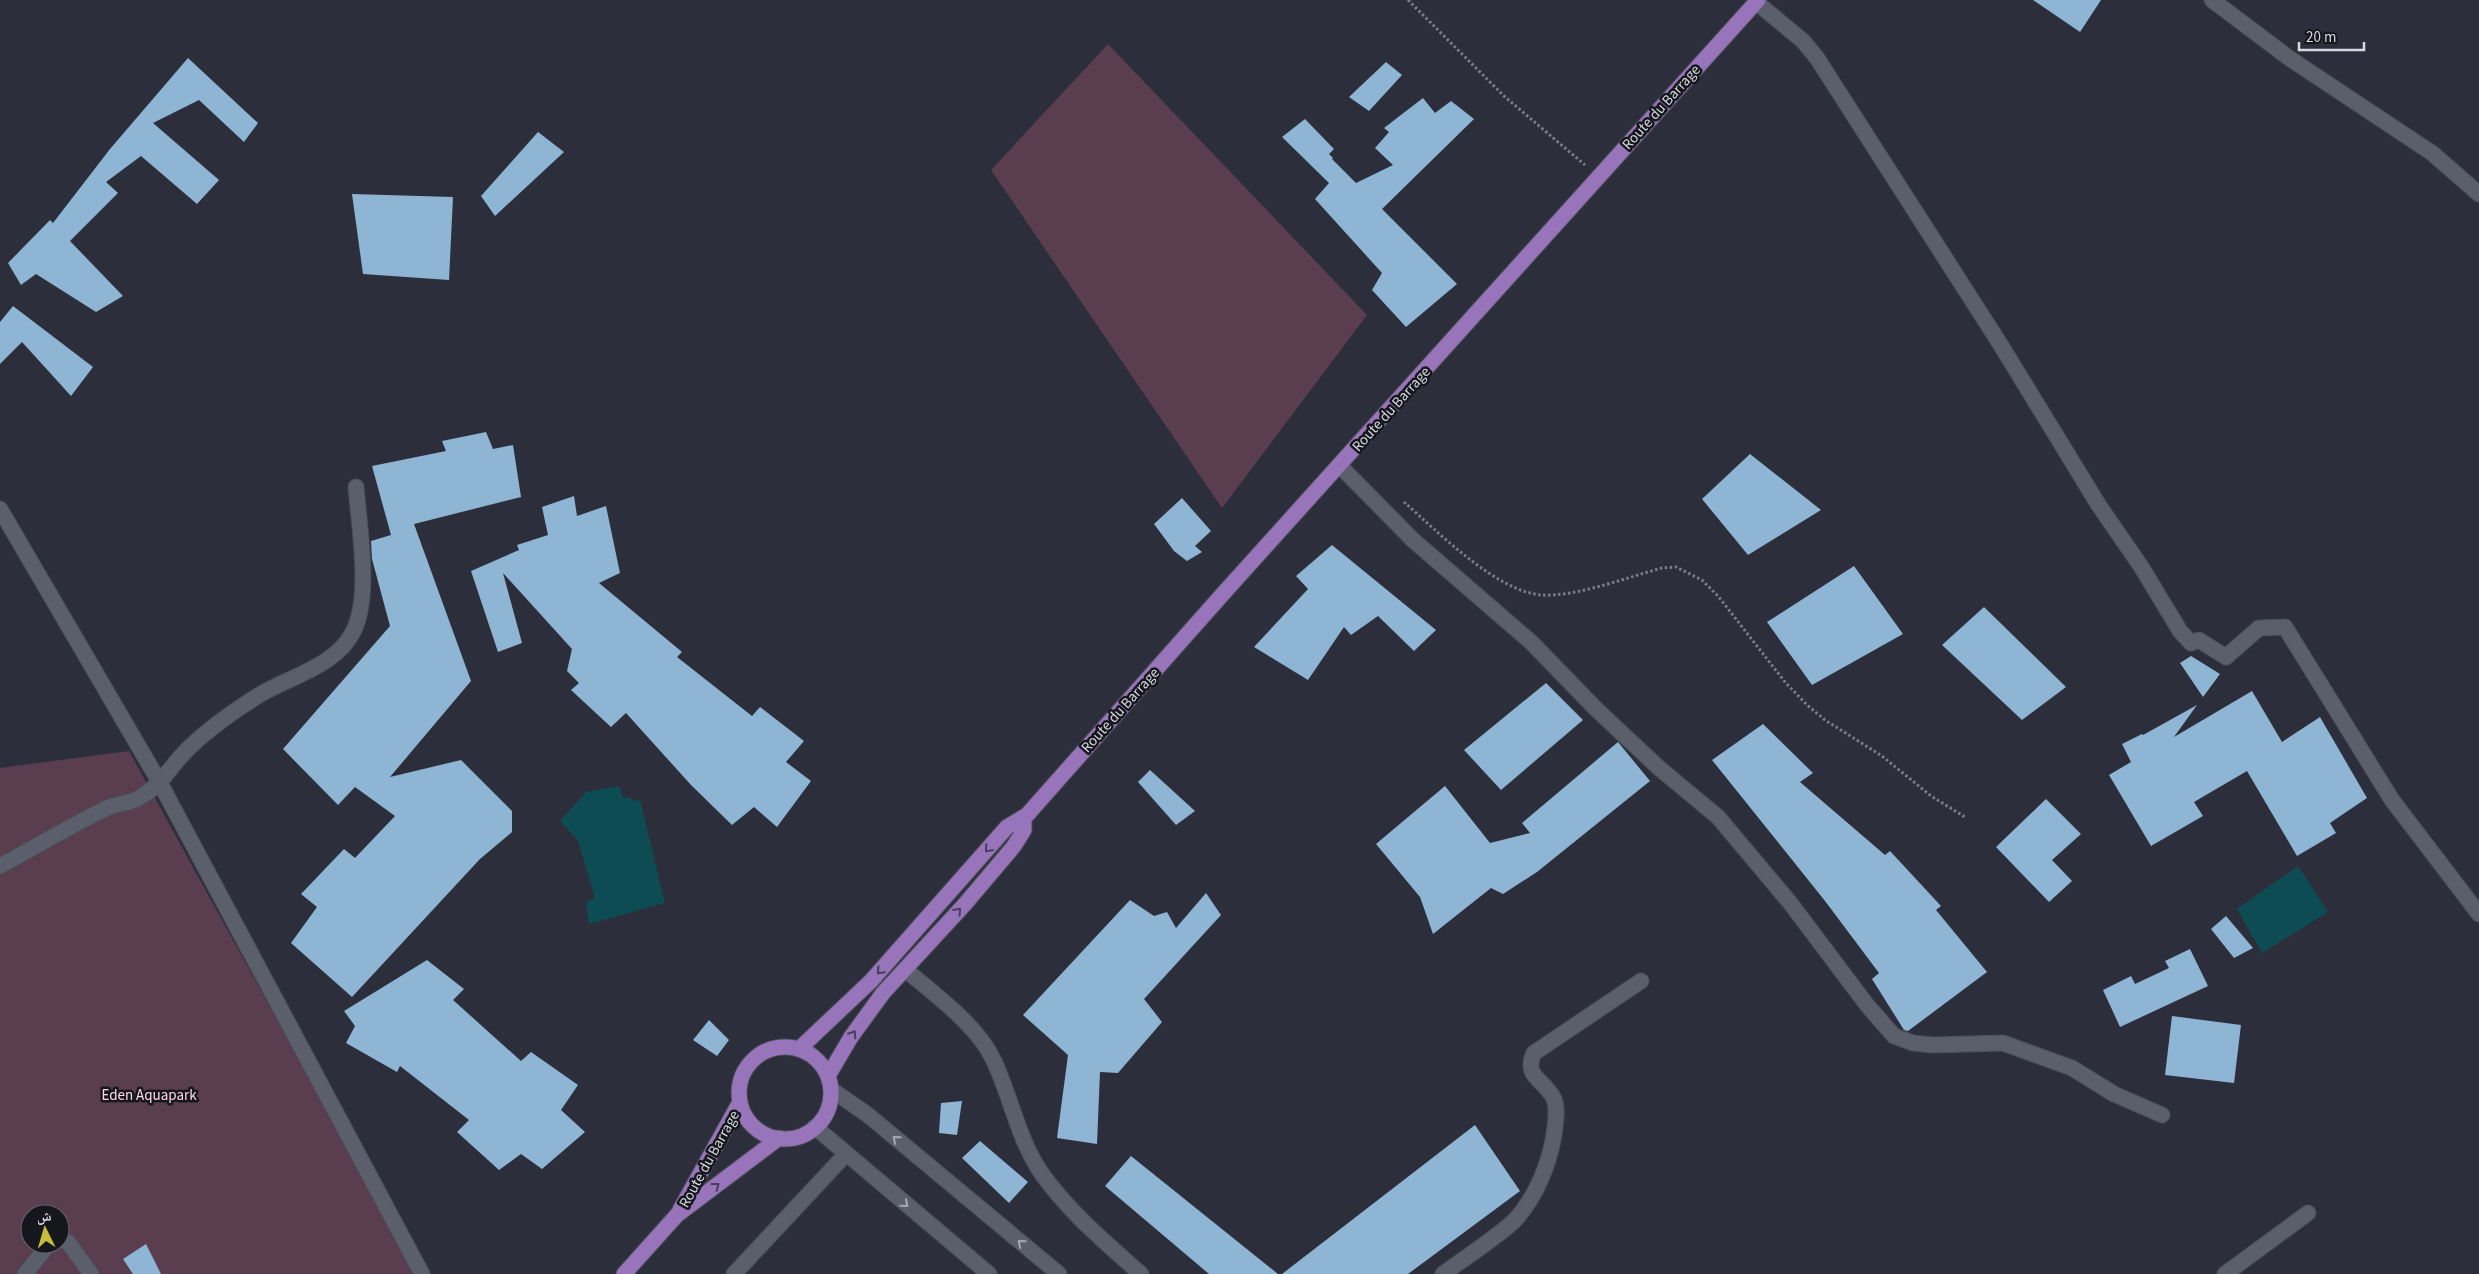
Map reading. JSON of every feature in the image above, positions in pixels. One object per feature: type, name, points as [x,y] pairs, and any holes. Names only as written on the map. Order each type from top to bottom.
[{"type":"main road","name":"Route du Barrage","points":[[1024,818],[1024,830],[1010,852],[883,994],[863,1020],[830,1084],[830,1106],[815,1128],[804,1136],[787,1140],[771,1137],[753,1127],[744,1114],[738,1096],[743,1074],[752,1060],[767,1050],[783,1047],[799,1049],[871,981],[1007,827],[1012,822],[1024,818],[1757,1]]},
{"type":"main road","points":[[799,1049],[817,1059],[830,1084]]},
{"type":"main road","name":"Route du Barrage","points":[[677,1215],[740,1102]]},
{"type":"main road","name":"Route du Barrage","points":[[624,1274],[677,1215],[779,1138]]},
{"type":"street","points":[[2212,0],[2289,58],[2432,153],[2479,194]]},
{"type":"street","points":[[1757,1],[1803,41],[1817,58],[2002,348],[2098,504],[2142,568],[2180,631],[2191,643],[2199,640],[2226,657],[2259,628],[2285,627],[2392,800],[2479,914]]},
{"type":"street","points":[[1339,465],[1413,540],[1532,642],[1596,709],[1660,768],[1718,817],[1791,904],[1867,1005],[1894,1036],[1913,1043],[1932,1045],[2003,1043],[2072,1068],[2114,1094],[2162,1115]]},
{"type":"street","points":[[0,866],[108,807],[138,799],[160,783],[184,753],[212,728],[256,696],[322,663],[345,644],[354,631],[360,614],[362,588],[356,487]]},
{"type":"street","points":[[0,508],[160,783],[422,1274]]},
{"type":"street","points":[[906,970],[982,1039],[994,1059],[1022,1135],[1041,1173],[1080,1221],[1141,1274]]},
{"type":"street","points":[[1442,1274],[1514,1221],[1536,1190],[1551,1152],[1556,1115],[1554,1099],[1532,1073],[1529,1062],[1534,1053],[1641,981]]},
{"type":"street","points":[[830,1084],[1058,1274]]},
{"type":"street","points":[[815,1128],[989,1274]]},
{"type":"street","points":[[734,1274],[845,1155]]},
{"type":"street","points":[[2226,1274],[2308,1213]]},
{"type":"street","points":[[70,1245],[91,1274]]},
{"type":"street","points":[[25,1274],[40,1254]]},
{"type":"path","points":[[1408,0],[1504,96],[1599,176]]},
{"type":"path","points":[[1401,500],[1468,558],[1522,592],[1543,595],[1566,593],[1662,568],[1676,567],[1691,573],[1718,596],[1785,682],[1807,705],[1825,720],[1882,756],[1931,796],[1965,817]]},
{"type":"green space","points":[[1108,44],[1367,315],[1222,508],[991,170]]},
{"type":"green space","name":"Eden Aquapark","points":[[129,751],[417,1274],[0,1274],[0,768]]},
{"type":"water","points":[[619,786],[623,798],[628,797],[634,801],[640,800],[665,903],[589,924],[586,902],[595,898],[578,841],[560,821],[586,792]]},
{"type":"water","points":[[2298,866],[2328,912],[2262,953],[2237,909]]},
{"type":"building","points":[[2033,0],[2101,0],[2080,32]]},
{"type":"building","points":[[188,58],[258,123],[244,142],[199,100],[153,123],[219,180],[197,204],[141,156],[106,182],[118,193],[70,241],[123,296],[96,312],[36,274],[21,285],[8,263],[50,220],[53,223],[110,149]]},
{"type":"building","points":[[1386,62],[1402,75],[1369,111],[1349,97]]},
{"type":"building","points":[[1423,98],[1435,113],[1451,101],[1474,119],[1382,209],[1457,284],[1406,327],[1372,290],[1382,273],[1315,199],[1329,183],[1282,137],[1305,119],[1334,149],[1329,154],[1332,159],[1356,183],[1393,165],[1375,148],[1389,132],[1384,128]]},
{"type":"building","points":[[538,132],[564,152],[495,216],[481,196]]},
{"type":"building","points":[[352,194],[453,197],[449,280],[363,274]]},
{"type":"building","points":[[13,306],[93,367],[71,396],[22,342],[0,364],[0,322]]},
{"type":"building","points":[[486,432],[493,449],[513,445],[521,497],[414,524],[471,681],[390,777],[461,760],[512,811],[512,832],[480,859],[352,997],[291,943],[317,907],[301,894],[344,849],[355,858],[395,816],[355,787],[338,805],[283,749],[390,626],[372,559],[371,541],[391,535],[372,466],[446,451],[442,441]]},
{"type":"building","points":[[1750,454],[1821,510],[1748,555],[1702,499]]},
{"type":"building","points":[[574,496],[577,516],[606,506],[620,573],[599,583],[682,652],[677,657],[752,716],[760,707],[804,741],[786,762],[811,781],[777,827],[754,807],[732,825],[691,785],[626,713],[611,727],[571,690],[579,683],[567,671],[572,649],[503,573],[522,643],[498,652],[471,571],[519,550],[517,545],[548,535],[542,507]]},
{"type":"building","points":[[1182,498],[1211,531],[1195,546],[1202,552],[1187,561],[1174,551],[1154,524]]},
{"type":"building","points":[[1332,545],[1436,630],[1414,651],[1378,616],[1351,635],[1344,627],[1308,680],[1254,647],[1308,589],[1296,576]]},
{"type":"building","points":[[1854,566],[1903,634],[1812,685],[1767,622]]},
{"type":"building","points":[[1984,607],[2066,687],[2022,720],[1942,645]]},
{"type":"building","points":[[2191,656],[2220,674],[2203,697],[2180,663]]},
{"type":"building","points":[[1546,683],[1583,720],[1501,790],[1464,750]]},
{"type":"building","points":[[2252,691],[2282,742],[2320,717],[2367,798],[2330,823],[2336,833],[2297,856],[2247,771],[2194,802],[2203,816],[2151,846],[2109,775],[2131,762],[2122,744],[2143,735],[2197,705],[2174,737]]},
{"type":"building","points":[[1763,724],[1813,773],[1800,782],[1885,855],[1890,851],[1941,906],[1936,910],[1987,972],[1908,1031],[1904,1030],[1872,979],[1879,973],[1825,901],[1712,760]]},
{"type":"building","points":[[1618,742],[1650,781],[1537,872],[1503,894],[1491,888],[1433,934],[1420,897],[1376,844],[1445,786],[1490,843],[1530,833],[1522,823]]},
{"type":"building","points":[[1150,770],[1195,811],[1176,825],[1138,782]]},
{"type":"building","points":[[2046,799],[2081,834],[2052,860],[2072,881],[2049,902],[1996,847]]},
{"type":"building","points":[[1206,893],[1221,915],[1144,999],[1162,1022],[1118,1073],[1100,1072],[1097,1144],[1057,1138],[1068,1055],[1023,1015],[1130,900],[1154,916],[1167,912],[1176,928]]},
{"type":"building","points":[[2226,916],[2253,948],[2234,958],[2211,929]]},
{"type":"building","points":[[2190,949],[2208,986],[2120,1027],[2103,990],[2131,976],[2135,984],[2169,968],[2165,961]]},
{"type":"building","points":[[427,960],[464,989],[453,1000],[521,1061],[531,1052],[578,1085],[561,1110],[585,1132],[542,1169],[521,1154],[499,1170],[457,1132],[469,1120],[400,1066],[397,1072],[346,1043],[355,1026],[344,1011]]},
{"type":"building","points":[[2172,1016],[2241,1025],[2234,1083],[2165,1075]]},
{"type":"building","points":[[709,1020],[729,1040],[717,1056],[693,1040]]},
{"type":"building","points":[[962,1101],[957,1135],[939,1133],[941,1103]]},
{"type":"building","points":[[1475,1125],[1520,1191],[1408,1274],[1282,1274]]},
{"type":"building","points":[[980,1141],[1028,1182],[1009,1203],[962,1158]]},
{"type":"building","points":[[1131,1156],[1278,1274],[1209,1274],[1105,1186]]},
{"type":"building","points":[[146,1244],[161,1274],[133,1274],[123,1259]]}]
